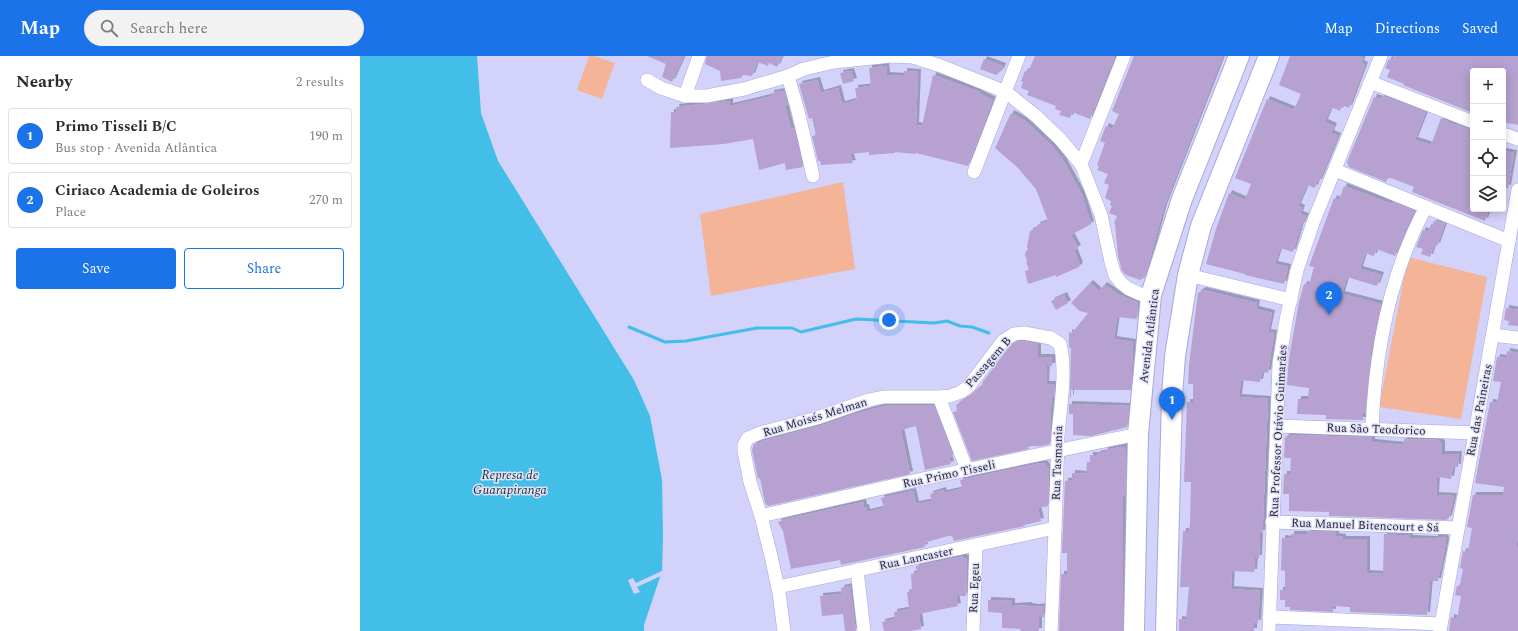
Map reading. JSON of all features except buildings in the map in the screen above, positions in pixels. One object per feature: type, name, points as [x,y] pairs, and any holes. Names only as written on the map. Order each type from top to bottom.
[{"type":"main road","name":"Avenida Atlântica","points":[[1134,631],[1138,434],[1151,295],[1182,199],[1239,56]]},
{"type":"main road","points":[[1166,631],[1172,396],[1175,356],[1188,275],[1201,226],[1269,56]]},
{"type":"street","points":[[685,96],[699,56]]},
{"type":"street","points":[[804,69],[807,56]]},
{"type":"street","points":[[647,80],[661,88],[685,96],[706,96],[744,89],[788,76],[804,69],[834,62],[880,56],[913,57],[941,66],[1006,92],[1036,116],[1060,139],[1081,164],[1101,216],[1115,275],[1120,283],[1129,289],[1140,294],[1151,295]]},
{"type":"street","points":[[974,172],[1019,56]]},
{"type":"street","points":[[1081,164],[1124,56]]},
{"type":"street","name":"Rua Professor Otávio Guimarães","points":[[1269,631],[1276,426],[1280,364],[1286,320],[1297,270],[1312,227],[1381,56]]},
{"type":"street","points":[[788,76],[798,111],[813,176]]},
{"type":"street","points":[[1370,82],[1470,121]]},
{"type":"street","points":[[1506,135],[1518,140]]},
{"type":"street","points":[[1335,170],[1509,241]]},
{"type":"street","name":"Rua das Paineiras","points":[[1440,627],[1518,190]]},
{"type":"street","points":[[1372,429],[1378,359],[1384,324],[1401,264],[1418,221],[1426,207]]},
{"type":"street","points":[[1188,275],[1291,300]]},
{"type":"street","name":"Rua Tasmania","points":[[1014,334],[1024,333],[1051,338],[1060,344],[1062,360],[1051,631]]},
{"type":"street","name":"Passagem B","points":[[940,397],[961,392],[969,386],[1003,341],[1014,334]]},
{"type":"street","points":[[1493,335],[1518,338]]},
{"type":"street","name":"Rua Moisés Melman","points":[[761,516],[750,482],[744,451],[744,445],[748,438],[760,433],[817,418],[869,400],[883,397],[940,397]]},
{"type":"street","points":[[940,397],[967,470]]},
{"type":"street","name":"Rua São Teodorico","points":[[1276,426],[1475,433]]},
{"type":"street","name":"Rua Primo Tisseli","points":[[761,516],[1138,434]]},
{"type":"street","points":[[761,516],[778,587],[784,631]]},
{"type":"street","name":"Rua Manuel Bitencourt e Sá","points":[[1272,522],[1458,528]]},
{"type":"street","name":"Rua Lancaster","points":[[778,587],[1055,528]]},
{"type":"street","name":"Rua Egeu","points":[[973,631],[976,545]]},
{"type":"street","points":[[857,570],[864,631]]},
{"type":"street","points":[[1269,617],[1440,627]]},
{"type":"shaded area","points":[[589,56],[594,56],[615,63],[602,99],[577,90]]},
{"type":"shaded area","points":[[843,182],[855,269],[711,296],[700,214]]},
{"type":"shaded area","points":[[1408,257],[1487,277],[1461,419],[1379,407]]},
{"type":"water","name":"Represa de Guarapiranga","points":[[360,56],[477,56],[481,113],[498,161],[634,380],[650,416],[662,480],[663,537],[662,571],[644,625],[644,631],[360,631]]},
{"type":"pier","points":[[664,570],[663,575],[637,587],[640,592],[634,594],[628,580],[633,578],[636,583]]},
{"type":"waterway","points":[[629,327],[665,342],[686,341],[757,328],[792,328],[801,332],[856,319],[934,323],[947,321],[960,326],[972,327],[989,333]]},
{"type":"place","name":"Ciriaco Academia de Goleiros","points":[[1329,315]]},
{"type":"place","name":"Primo Tisseli B/C","points":[[1172,420]]}]
